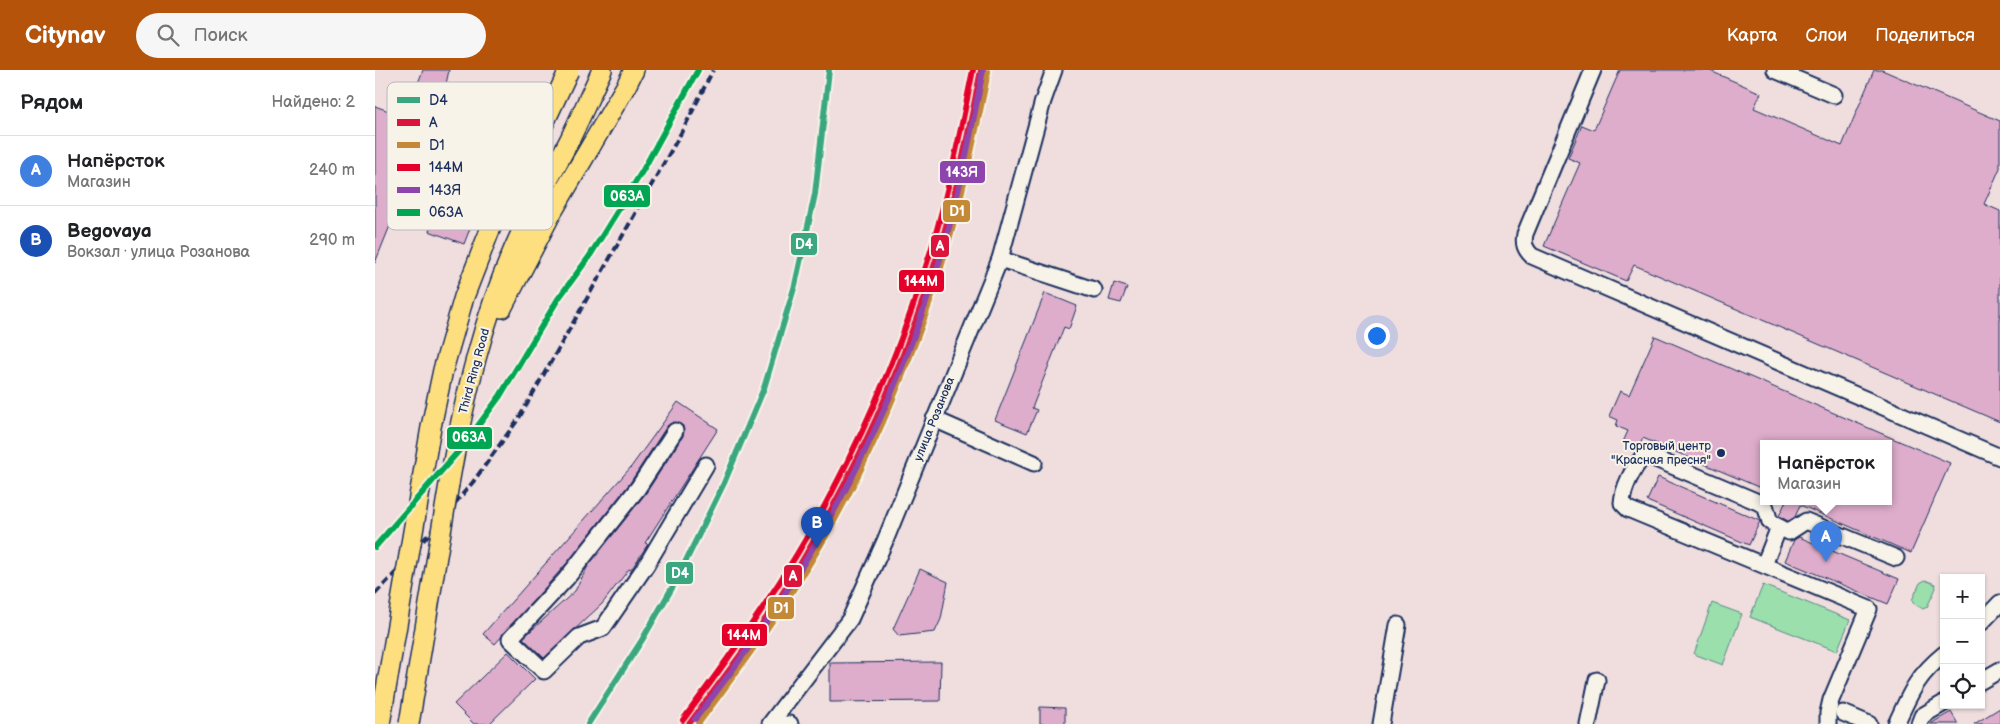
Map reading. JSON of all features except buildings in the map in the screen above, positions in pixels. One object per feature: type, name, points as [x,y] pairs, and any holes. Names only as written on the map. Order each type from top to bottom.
[{"type":"main road","points":[[553,105],[569,70]]},
{"type":"main road","name":"Third Ring Road","points":[[553,172],[602,70]]},
{"type":"main road","points":[[553,211],[634,70]]},
{"type":"main road","points":[[380,724],[431,427],[443,370],[464,297],[490,230]]},
{"type":"main road","name":"Third Ring Road","points":[[409,724],[459,427],[481,338],[500,283],[523,230]]},
{"type":"main road","points":[[469,390],[500,310],[542,230]]},
{"type":"street","name":"улица Розанова","points":[[770,724],[850,619],[885,541],[1000,259],[1054,70]]},
{"type":"street","points":[[1593,70],[1525,234],[1523,242],[1532,256],[2000,457]]},
{"type":"street","points":[[1775,70],[1834,95]]},
{"type":"street","points":[[1000,259],[1094,290]]},
{"type":"street","points":[[934,419],[1034,462]]},
{"type":"street","points":[[675,431],[638,488],[567,579],[510,639],[544,671],[579,637],[603,628],[647,564],[706,465]]},
{"type":"street","points":[[1760,503],[1651,457],[1643,457],[1637,464],[1623,496],[1622,503],[1628,509],[1869,609],[1831,700],[1827,712],[1828,724]]},
{"type":"street","points":[[1765,505],[1770,522],[1789,532],[1806,521],[1896,558]]},
{"type":"street","points":[[1764,565],[1779,527]]},
{"type":"street","points":[[1985,619],[2000,603]]},
{"type":"street","points":[[1381,724],[1397,625]]},
{"type":"street","points":[[1896,724],[1915,684],[1929,666],[1940,657]]},
{"type":"street","points":[[1985,679],[2000,670]]},
{"type":"street","points":[[1588,724],[1597,680]]},
{"type":"street","points":[[1919,724],[1921,716],[1940,705]]},
{"type":"street","points":[[1843,713],[1869,724]]},
{"type":"street","points":[[770,724],[791,724]]},
{"type":"green space","points":[[1925,580],[1935,584],[1936,588],[1927,607],[1923,609],[1913,603],[1912,600],[1920,583]]},
{"type":"green space","points":[[1763,585],[1850,620],[1837,651],[1750,617]]},
{"type":"green space","points":[[1712,603],[1742,614],[1723,665],[1694,654]]},
{"type":"railway","points":[[375,594],[400,568],[473,482],[519,418],[685,126],[713,70]]},
{"type":"transit line","name":"063А","points":[[375,547],[463,446],[500,396],[558,299],[589,257],[643,170],[698,70]]},
{"type":"transit line","name":"D4","points":[[588,724],[642,640],[676,581],[724,483],[764,388],[795,285],[815,194],[829,70]]},
{"type":"transit line","name":"144М","points":[[683,720],[743,637],[799,552],[847,463],[875,402],[912,310],[932,247],[949,181],[973,70]]},
{"type":"transit line","name":"A","points":[[689,724],[783,593],[838,496],[877,416],[911,334],[939,250],[957,183],[981,70]]},
{"type":"transit line","name":"143Я","points":[[695,719],[734,668],[805,562],[865,451],[891,393],[915,334],[944,247],[963,172],[983,70]]},
{"type":"transit line","name":"D1","points":[[698,724],[776,616],[818,550],[850,491],[879,431],[929,305],[966,173],[988,72]]},
{"type":"place","name":"Торговый центр \"Красная пресня\"","points":[[1721,453]]},
{"type":"place","name":"Begovaya","points":[[817,548]]},
{"type":"place","name":"Напёрсток","points":[[1826,562]]}]
